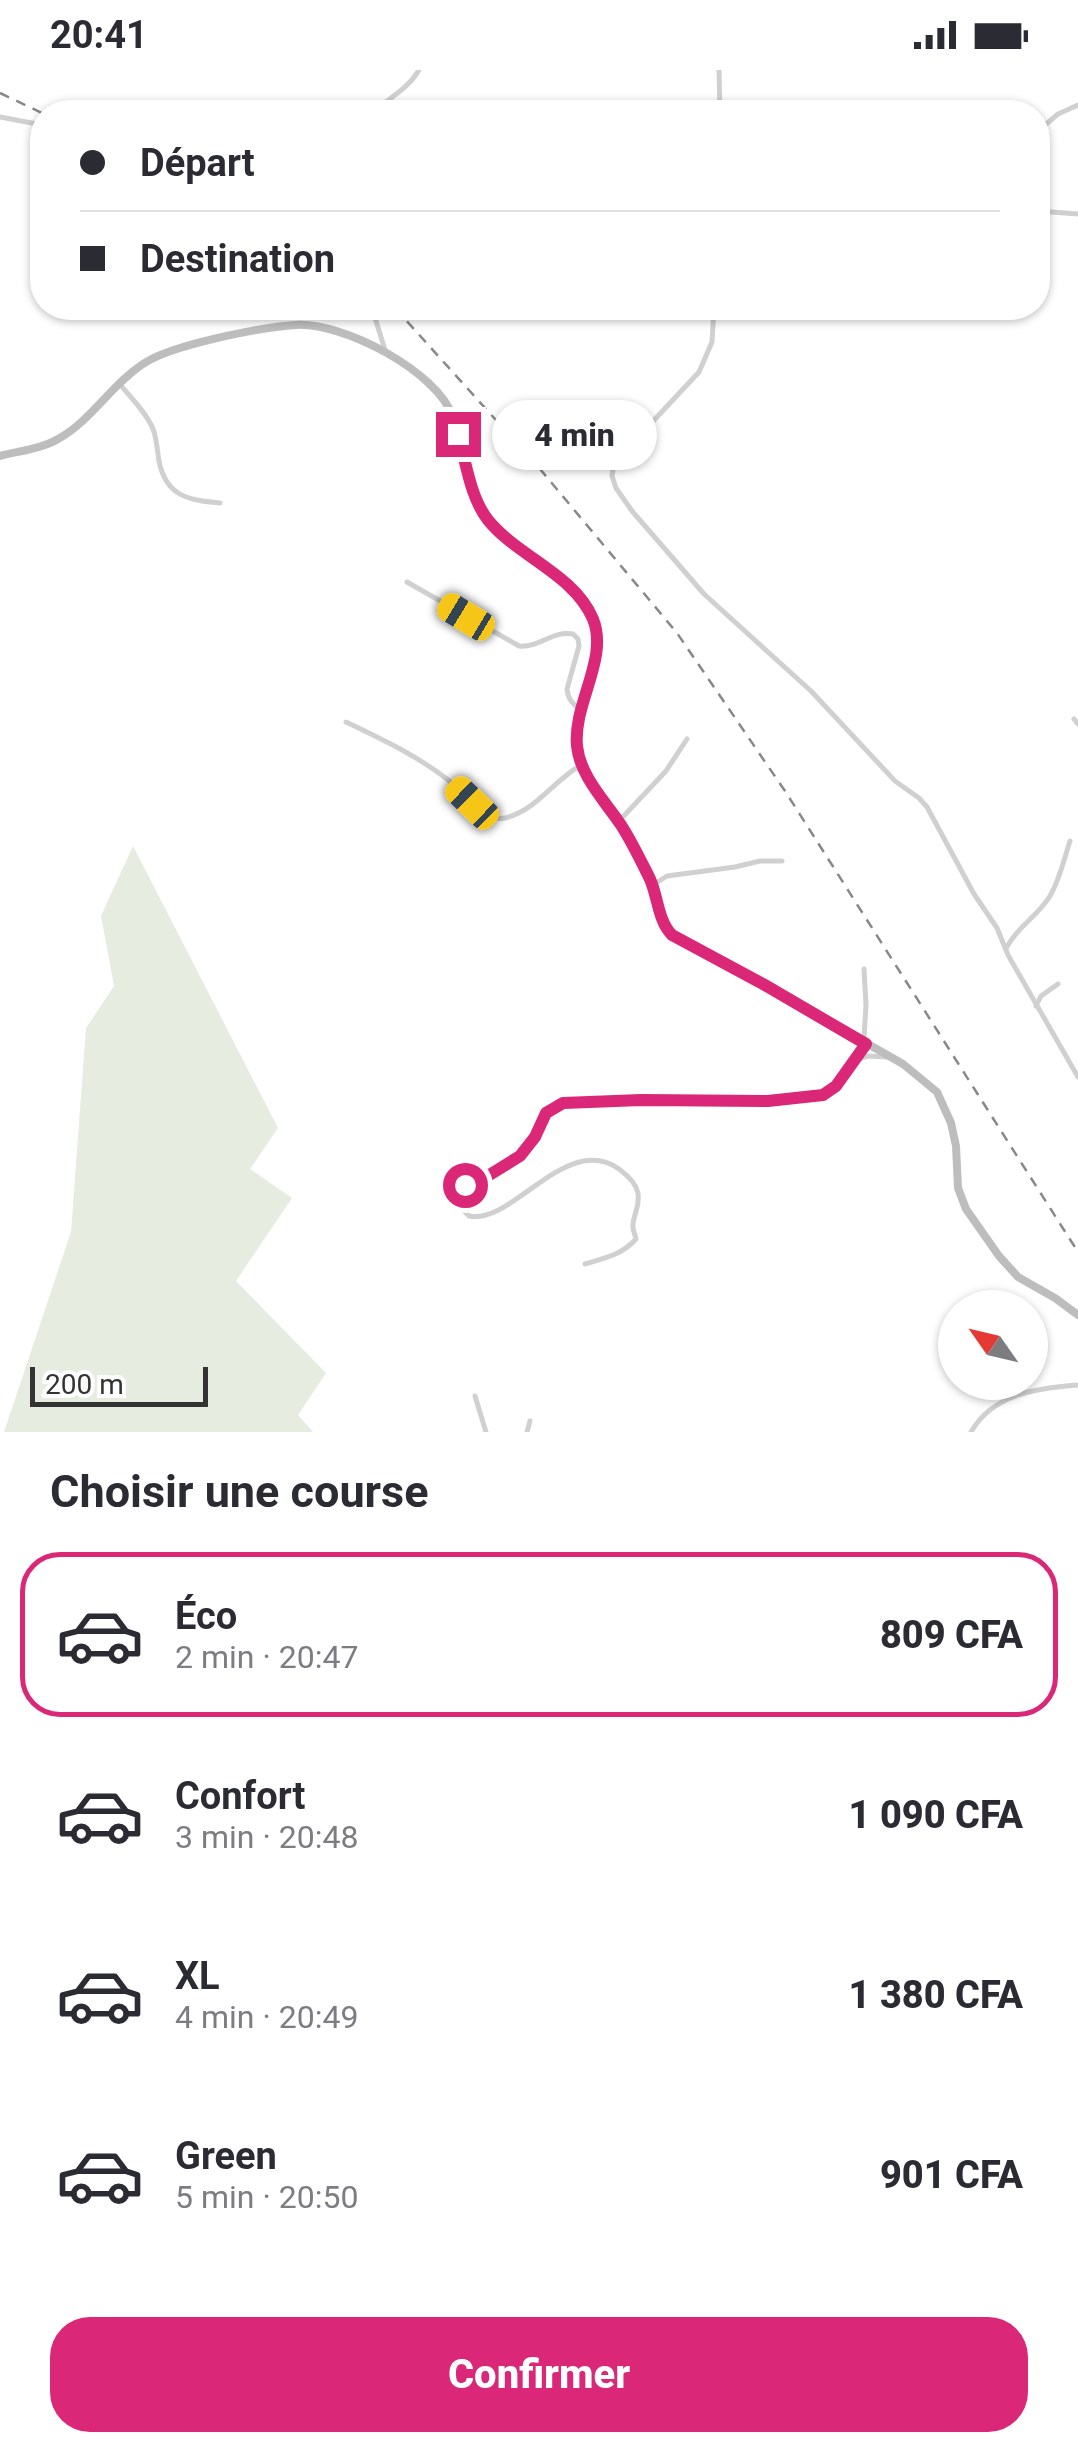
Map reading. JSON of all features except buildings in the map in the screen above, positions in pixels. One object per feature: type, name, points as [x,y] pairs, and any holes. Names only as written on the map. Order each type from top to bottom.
[{"type":"street","points":[[386,100],[407,86],[419,70]]},
{"type":"street","points":[[719,70],[720,100]]},
{"type":"street","points":[[1050,121],[1078,105]]},
{"type":"street","points":[[0,116],[30,122]]},
{"type":"street","points":[[1050,213],[1078,214]]},
{"type":"street","points":[[376,320],[385,350]]},
{"type":"street","points":[[713,320],[712,342],[699,372],[614,463],[612,476],[616,488],[713,603],[811,691],[894,781],[927,807],[1078,1077]]},
{"type":"street","points":[[0,456],[62,438],[119,382],[162,352],[282,326],[316,326],[385,350],[437,390],[452,412],[476,500],[487,519],[586,604],[598,647],[580,710],[577,747],[581,765],[619,821],[652,885],[665,928],[890,1057],[914,1072],[941,1097],[951,1123],[958,1188],[966,1209],[1018,1277],[1078,1315]]},
{"type":"street","points":[[119,382],[155,432],[161,468],[174,488],[188,500],[220,503]]},
{"type":"street","points":[[407,582],[519,646],[532,646],[561,633],[573,634],[579,646],[567,689],[570,701],[580,710]]},
{"type":"street","points":[[346,722],[406,752],[448,780],[490,816],[502,820],[528,810],[581,765]]},
{"type":"street","points":[[619,821],[666,771],[687,738]]},
{"type":"street","points":[[1008,955],[1007,946],[1019,927],[1049,897],[1070,840]]},
{"type":"street","points":[[652,885],[668,876],[782,861]]},
{"type":"street","points":[[864,969],[866,1044]]},
{"type":"street","points":[[1036,1006],[1040,996],[1058,984]]},
{"type":"street","points":[[585,1264],[616,1254],[636,1239],[633,1224],[638,1213],[638,1195],[634,1183],[620,1170],[604,1161],[592,1160],[555,1172],[483,1218],[468,1216],[458,1192],[520,1156],[535,1137],[546,1113],[563,1103],[768,1101],[823,1095],[836,1086],[866,1044]]},
{"type":"street","points":[[855,1060],[890,1057]]},
{"type":"street","points":[[971,1432],[978,1420],[1005,1399],[1078,1386]]},
{"type":"street","points":[[475,1396],[486,1432]]},
{"type":"street","points":[[526,1432],[530,1421]]},
{"type":"shaded area","points":[[133,846],[278,1128],[250,1169],[292,1198],[236,1281],[326,1373],[298,1415],[313,1432],[4,1432],[71,1232],[86,1028],[114,986],[101,916]]},
{"type":"railway","points":[[0,93],[30,107]]},
{"type":"railway","points":[[406,320],[540,469],[677,633],[785,791],[1078,1252]]},
{"type":"route","points":[[458,434],[476,500],[487,519],[520,550],[569,586],[591,614],[598,647],[577,726],[581,765],[634,846],[652,885],[665,928],[866,1044],[836,1086],[823,1095],[768,1101],[563,1103],[546,1113],[535,1137],[520,1156],[478,1182],[465,1185]]}]
